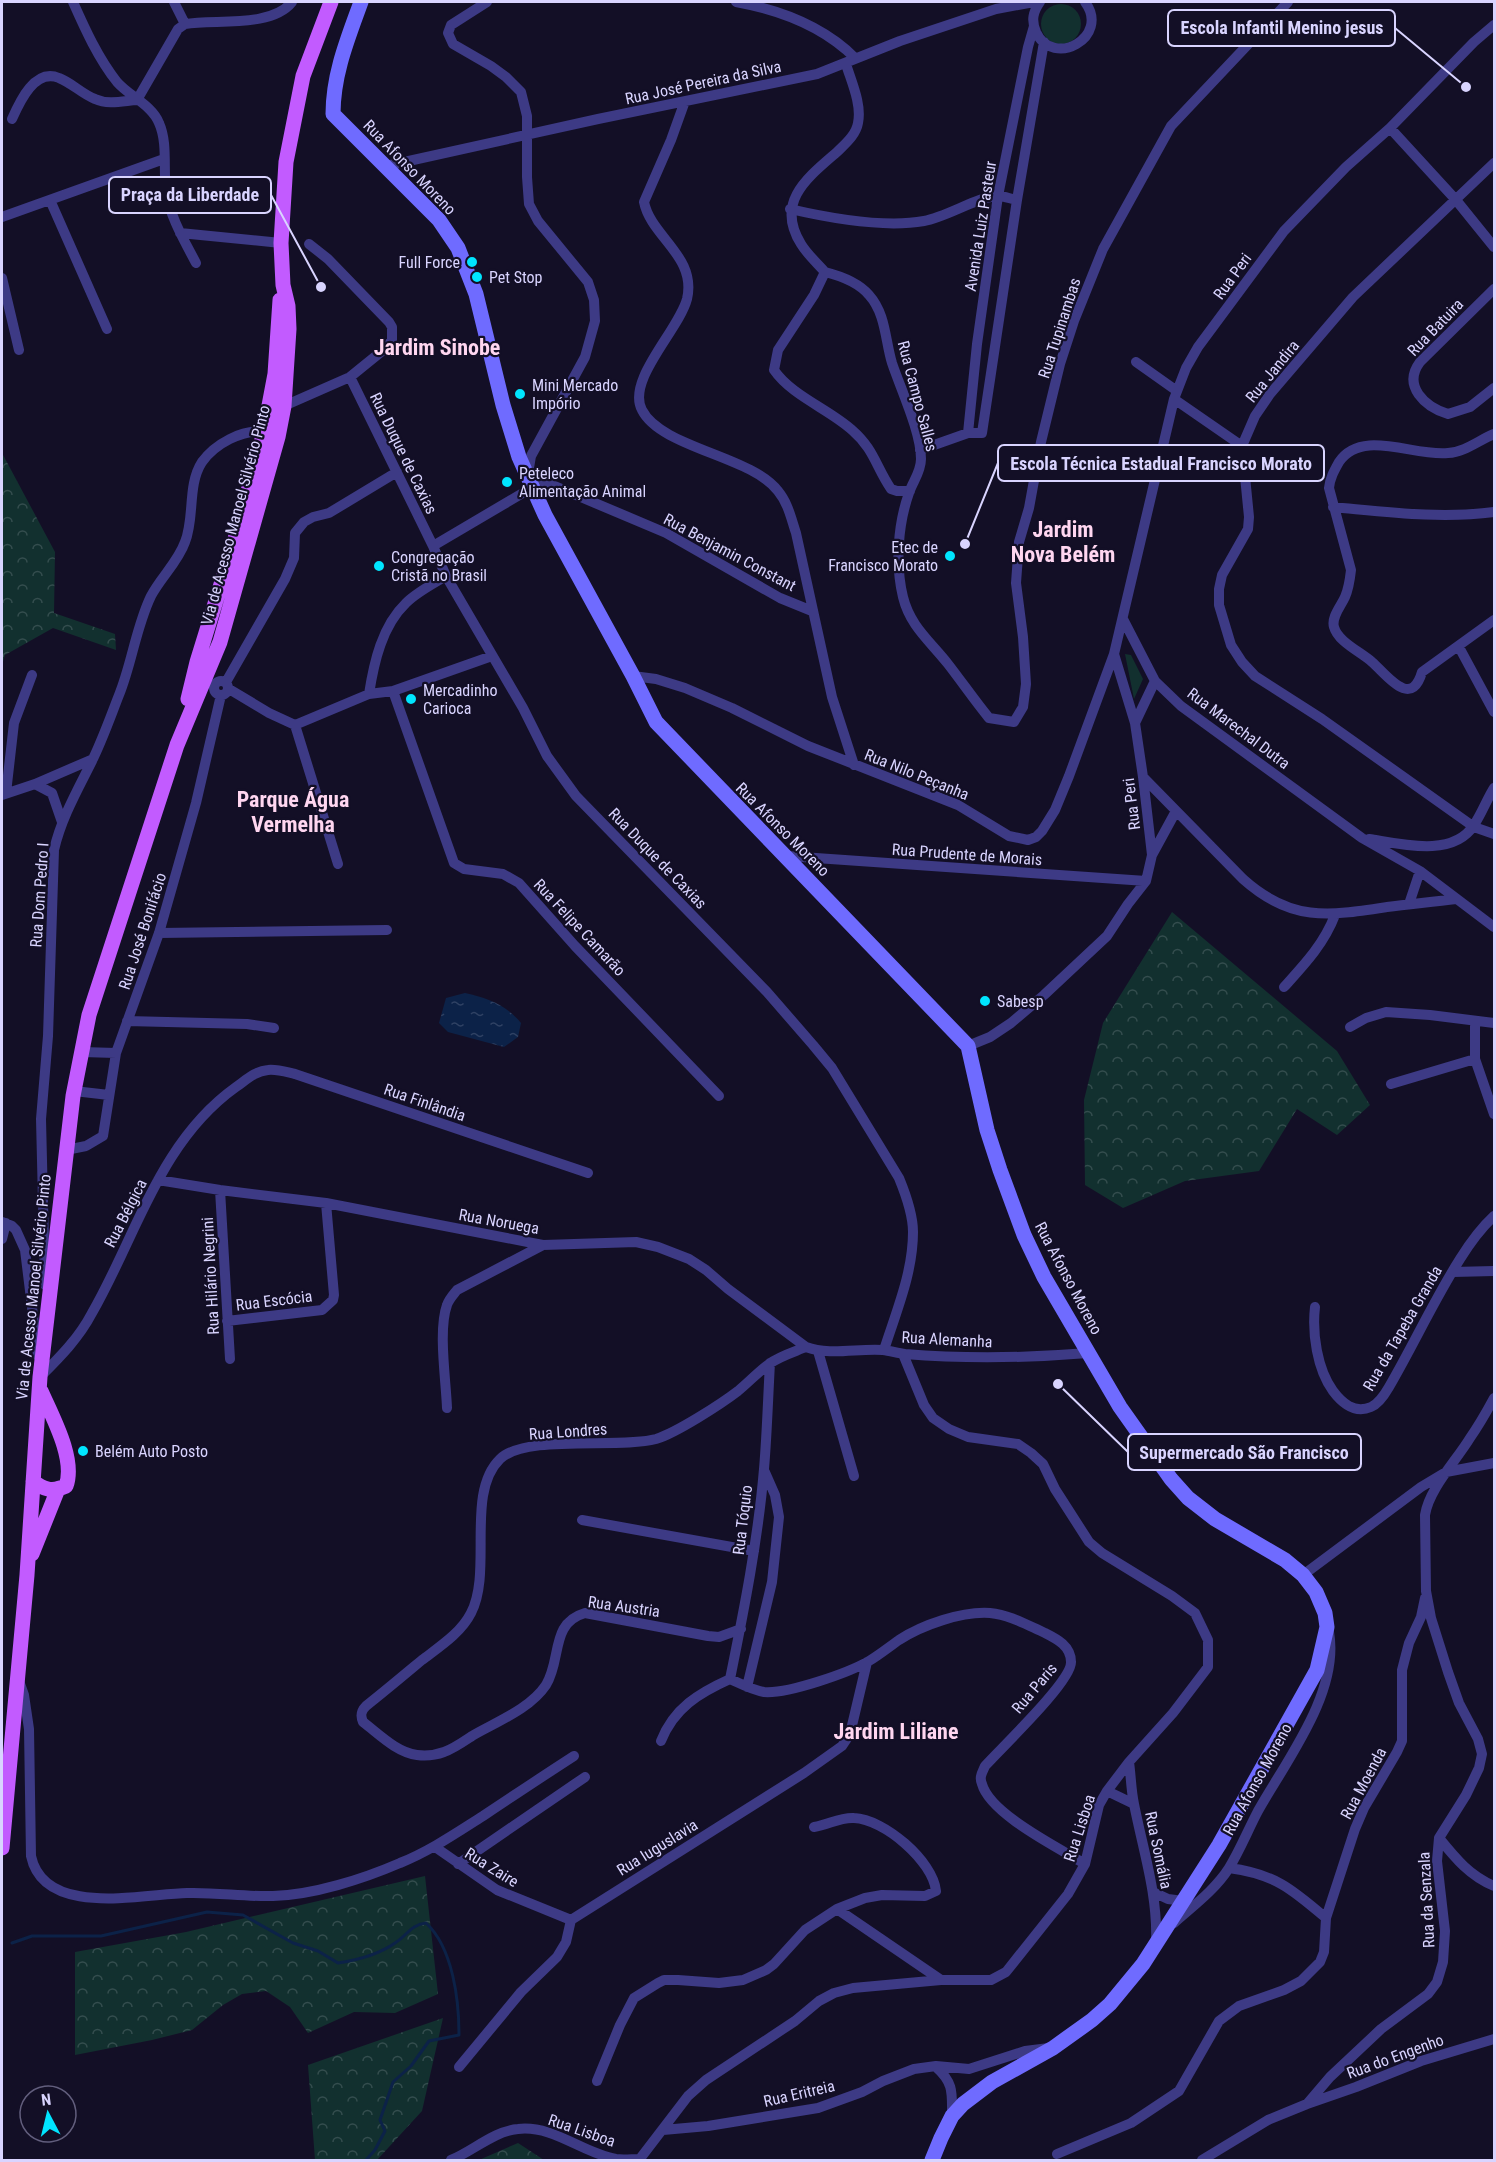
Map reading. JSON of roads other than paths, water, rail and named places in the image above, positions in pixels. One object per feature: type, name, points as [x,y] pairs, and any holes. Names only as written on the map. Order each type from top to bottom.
[{"type":"main road","name":"Via de Acesso Manoel Silvério Pinto","points":[[177,746],[215,681],[220,642],[278,437],[284,406],[289,329],[288,306],[283,285],[281,243],[286,162],[294,115],[306,67],[331,2]]},
{"type":"main road","name":"Rua Afonso Moreno","points":[[361,2],[338,72],[333,96],[333,114],[438,220],[458,248],[476,294],[512,436],[530,482],[545,515],[656,722],[722,794],[787,856],[968,1046],[987,1130],[1024,1235],[1044,1277],[1120,1407],[1171,1479],[1188,1498],[1215,1519],[1285,1560],[1303,1575],[1316,1592],[1326,1621],[1323,1650],[1317,1670],[1219,1845],[1156,1944],[1110,2004],[1053,2048],[992,2082],[963,2104],[952,2116],[932,2160]]},
{"type":"main road","name":"Via de Acesso Manoel Silvério Pinto","points":[[2,1848],[18,1678],[40,1383],[74,1091],[89,1015],[177,746],[215,681],[275,375],[279,305],[283,285]]},
{"type":"main road","points":[[264,432],[270,434],[271,438],[264,485]]},
{"type":"main road","points":[[33,1481],[41,1488],[58,1489],[66,1486],[69,1476],[69,1468],[40,1383]]},
{"type":"main road","points":[[27,1565],[58,1489]]},
{"type":"street","points":[[73,2],[102,60],[116,81],[152,112],[159,121],[166,192],[180,233],[196,263]]},
{"type":"street","points":[[174,2],[185,24]]},
{"type":"street","points":[[433,546],[530,482],[528,466],[531,456],[585,357],[595,321],[594,300],[588,282],[538,221],[529,204],[526,177],[527,116],[521,92],[491,66],[453,44],[448,33],[451,26],[487,2]]},
{"type":"street","points":[[736,2],[785,14],[826,34],[850,61],[859,110],[855,132],[804,184],[795,196],[790,209],[794,228],[801,244],[825,272],[814,295],[777,350],[774,370],[782,382],[835,417],[862,439],[873,454],[891,489],[910,491]]},
{"type":"street","name":"Rua José Pereira da Silva","points":[[386,166],[817,74],[900,41],[996,9],[1017,3],[1034,2]]},
{"type":"street","name":"Avenida Luiz Pasteur","points":[[1040,2],[1033,22],[998,196],[977,344],[968,433],[982,433],[1017,200],[1044,42]]},
{"type":"street","points":[[1017,3],[1033,22],[1037,35],[1044,42],[1060,49],[1078,45],[1089,32],[1092,15],[1087,2]]},
{"type":"street","name":"Rua Tupinambas","points":[[1014,722],[1023,706],[1026,684],[1016,583],[1019,542],[1029,508],[1041,442],[1060,364],[1078,312],[1103,249],[1171,126],[1288,2]]},
{"type":"street","points":[[137,100],[178,29],[185,24],[262,19],[286,4]]},
{"type":"street","name":"Rua Peri","points":[[1123,619],[1141,533],[1175,395],[1198,347],[1284,231],[1346,167],[1390,128],[1474,42],[1494,25]]},
{"type":"street","points":[[12,119],[36,80],[47,75],[58,77],[95,99],[117,102],[137,100]]},
{"type":"street","points":[[685,101],[644,202],[649,216],[682,262],[687,278],[687,297],[673,330],[643,377],[638,399],[642,412],[667,434],[756,474],[771,483],[778,491],[789,510],[796,533],[832,697],[854,765]]},
{"type":"street","points":[[1390,128],[1456,200],[1494,247]]},
{"type":"street","points":[[2,217],[164,159]]},
{"type":"street","name":"Rua Jandira","points":[[1494,163],[1353,297],[1270,394],[1255,416],[1242,446],[1250,517],[1248,529],[1222,575],[1219,589],[1219,605],[1231,645],[1242,662],[1255,675],[1322,719],[1474,827],[1494,834]]},
{"type":"street","points":[[790,209],[828,217],[895,223],[923,221],[947,215],[998,196],[1017,200]]},
{"type":"street","points":[[50,200],[107,329]]},
{"type":"street","points":[[180,233],[281,243]]},
{"type":"street","points":[[284,406],[350,377],[387,347],[392,340],[392,327],[389,322],[328,259],[309,244]]},
{"type":"street","name":"Rua Campo Salles","points":[[825,272],[853,282],[868,293],[879,308],[892,362],[907,401],[920,450],[920,468],[902,519],[899,572],[903,597],[913,623],[948,663],[989,718],[1014,722]]},
{"type":"street","points":[[2,278],[19,350]]},
{"type":"street","name":"Rua Batuira","points":[[1494,289],[1415,369],[1413,384],[1417,393],[1430,406],[1449,414],[1470,407],[1494,388]]},
{"type":"street","points":[[1136,362],[1242,446]]},
{"type":"street","name":"Rua Duque de Caxias","points":[[350,377],[446,576],[523,708],[547,756],[563,780],[767,992],[832,1068],[899,1178],[907,1197],[913,1233],[909,1267],[884,1350]]},
{"type":"street","name":"Rua Dom Pedro I","points":[[47,1324],[41,1119],[48,1036],[54,850],[62,822],[93,759],[120,692],[148,604],[185,544],[199,468],[212,452],[225,442],[253,430],[264,432]]},
{"type":"street","points":[[920,450],[968,433]]},
{"type":"street","points":[[1494,434],[1465,449],[1449,453],[1407,451],[1385,446],[1356,447],[1341,459],[1330,479],[1329,488],[1350,570],[1346,596],[1334,621],[1334,628],[1338,635],[1373,663],[1394,684],[1406,689],[1414,687],[1420,681],[1422,672],[1494,620]]},
{"type":"street","name":"Rua José Bonifácio","points":[[66,1150],[86,1146],[103,1136],[116,1053],[159,933],[196,803],[215,681],[285,579],[294,558],[295,533],[299,528],[313,517],[329,513],[397,472]]},
{"type":"street","name":"Rua Benjamin Constant","points":[[530,482],[550,484],[666,533],[780,598],[812,611]]},
{"type":"street","points":[[1333,507],[1436,516],[1494,512]]},
{"type":"street","points":[[369,694],[373,670],[389,626],[407,601],[446,576]]},
{"type":"street","name":"Rua Nilo Peçanha","points":[[633,676],[656,679],[685,688],[732,708],[808,746],[958,805],[1009,836],[1028,840],[1042,831],[1055,810],[1114,654],[1123,619]]},
{"type":"street","name":"Rua Marechal Dutra","points":[[1123,619],[1155,681],[1180,706],[1362,838],[1420,872],[1494,927]]},
{"type":"street","points":[[1459,647],[1494,712]]},
{"type":"street","name":"Rua Peri","points":[[1114,654],[1135,723],[1143,777],[1152,855],[1146,881]]},
{"type":"street","points":[[215,681],[269,713],[296,725],[369,694],[393,691],[492,656]]},
{"type":"street","points":[[32,675],[14,723],[4,794],[35,784],[93,759]]},
{"type":"street","points":[[1135,723],[1155,681]]},
{"type":"street","name":"Rua Felipe Camarão","points":[[393,691],[453,863],[464,869],[503,874],[519,883],[719,1096]]},
{"type":"street","points":[[296,725],[338,864]]},
{"type":"street","points":[[1143,777],[1228,865],[1258,892],[1289,908],[1335,915],[1456,899]]},
{"type":"street","points":[[35,784],[52,793],[62,822]]},
{"type":"street","points":[[1362,838],[1416,845],[1442,845],[1458,841],[1474,827],[1494,788]]},
{"type":"street","points":[[1152,855],[1176,811]]},
{"type":"street","name":"Rua Prudente de Morais","points":[[787,856],[1146,881]]},
{"type":"street","points":[[1409,904],[1420,872]]},
{"type":"street","points":[[968,1046],[990,1037],[1011,1023],[1052,987],[1107,936],[1146,881]]},
{"type":"street","points":[[1284,987],[1311,958],[1323,941],[1335,915]]},
{"type":"street","points":[[159,933],[387,930]]},
{"type":"street","points":[[1350,1027],[1366,1018],[1386,1012],[1494,1023]]},
{"type":"street","points":[[127,1021],[247,1024],[274,1028]]},
{"type":"street","points":[[1475,1022],[1475,1059],[1494,1114]]},
{"type":"street","points":[[82,1052],[116,1053]]},
{"type":"street","points":[[1391,1084],[1475,1059]]},
{"type":"street","name":"Rua Finlândia","points":[[252,1075],[266,1070],[295,1074],[588,1173]]},
{"type":"street","name":"Rua Bélgica","points":[[40,1383],[69,1348],[92,1313],[158,1180],[192,1127],[229,1091],[252,1075]]},
{"type":"street","points":[[74,1091],[109,1095]]},
{"type":"street","name":"Rua Noruega","points":[[158,1180],[326,1203],[543,1245],[636,1242],[658,1247],[689,1259],[706,1270],[806,1347]]},
{"type":"street","name":"Rua Hilário Negrini","points":[[220,1190],[230,1359]]},
{"type":"street","name":"Rua Escócia","points":[[227,1321],[322,1310],[328,1306],[334,1295],[326,1203]]},
{"type":"street","name":"Rua da Tapeba Granda","points":[[1315,1307],[1317,1347],[1327,1383],[1346,1406],[1355,1409],[1373,1406],[1389,1387],[1453,1272],[1476,1237],[1494,1216]]},
{"type":"street","points":[[2,1239],[4,1223],[16,1230],[25,1250],[40,1383]]},
{"type":"street","points":[[447,1408],[443,1325],[446,1306],[450,1299],[457,1290],[543,1245]]},
{"type":"street","points":[[1453,1272],[1494,1271]]},
{"type":"street","name":"Rua Alemanha","points":[[806,1347],[818,1352],[884,1350],[903,1354],[1014,1357],[1088,1353]]},
{"type":"street","name":"Rua Londres","points":[[548,1682],[533,1699],[513,1713],[444,1752],[432,1755],[418,1755],[392,1745],[363,1722],[361,1712],[450,1638],[471,1614],[475,1604],[480,1565],[485,1488],[490,1474],[501,1458],[513,1451],[530,1448],[587,1442],[640,1442],[657,1438],[672,1432],[737,1391],[770,1363],[806,1347]]},
{"type":"street","points":[[818,1352],[854,1476]]},
{"type":"street","name":"Rua Lisboa","points":[[451,2160],[502,2134],[517,2129],[533,2129],[553,2134],[615,2158],[639,2160],[687,2096],[706,2080],[795,2020],[819,2001],[834,1993],[853,1988],[941,1980],[991,1980],[1006,1972],[1068,1894],[1085,1864],[1099,1805],[1107,1791],[1129,1762],[1173,1713],[1208,1667],[1210,1652],[1208,1640],[1194,1613],[1172,1596],[1102,1553],[1089,1542],[1055,1489],[1043,1464],[1031,1453],[1018,1444],[968,1437],[933,1418],[924,1405],[903,1354]]},
{"type":"street","name":"Rua Tóquio","points":[[730,1679],[754,1551],[764,1469],[770,1363]]},
{"type":"street","name":"Rua da Senzala","points":[[1202,2160],[1269,2120],[1306,2104],[1330,2077],[1381,2029],[1428,1994],[1437,1982],[1443,1962],[1445,1931],[1437,1862],[1439,1838],[1466,1795],[1479,1768],[1482,1754],[1478,1739],[1459,1702],[1431,1618],[1426,1591],[1425,1515],[1426,1506],[1446,1472],[1471,1438],[1494,1398]]},
{"type":"street","points":[[1303,1575],[1421,1486],[1446,1472],[1494,1463]]},
{"type":"street","points":[[747,1687],[772,1582],[778,1517],[775,1495],[764,1469]]},
{"type":"street","points":[[582,1520],[754,1551]]},
{"type":"street","name":"Rua Moenda","points":[[1058,2154],[1131,2122],[1179,2091],[1219,2021],[1239,2006],[1302,1981],[1320,1962],[1324,1953],[1326,1918],[1347,1851],[1364,1808],[1402,1741],[1402,1670],[1409,1642],[1421,1617],[1426,1591]]},
{"type":"street","name":"Rua Austria","points":[[548,1682],[561,1633],[566,1624],[576,1615],[585,1613],[719,1637],[741,1629]]},
{"type":"street","name":"Rua Paris","points":[[867,1662],[916,1630],[966,1615],[987,1613],[1004,1615],[1058,1639],[1066,1646],[1071,1664],[1067,1676],[1047,1701],[985,1766],[981,1775],[982,1785],[995,1805],[1023,1827],[1085,1864]]},
{"type":"street","name":"Rua Afonso Moreno","points":[[1164,1931],[1210,1890],[1229,1868],[1317,1707],[1329,1671],[1330,1634],[1326,1621]]},
{"type":"street","points":[[661,1741],[676,1714],[691,1700],[730,1679],[762,1692],[787,1690],[867,1662]]},
{"type":"street","name":"Rua Iuguslavia","points":[[571,1920],[804,1773],[842,1746],[850,1734],[867,1662]]},
{"type":"street","points":[[18,1678],[24,1695],[29,1729],[33,1867],[38,1876],[53,1887],[72,1895],[100,1899],[187,1893],[285,1896],[334,1886],[400,1863],[435,1847],[574,1756]]},
{"type":"street","name":"Rua Somália","points":[[1129,1762],[1134,1804],[1143,1836],[1153,1892],[1157,1924],[1156,1944]]},
{"type":"street","points":[[458,1864],[585,1777]]},
{"type":"street","points":[[1107,1791],[1134,1804]]},
{"type":"street","points":[[597,2080],[634,1998],[664,1980],[719,1983],[755,1976],[774,1964],[805,1930],[854,1901],[882,1895],[936,1893],[937,1888],[928,1868],[916,1853],[905,1843],[875,1824],[865,1819],[855,1818],[835,1820],[823,1826],[814,1827]]},
{"type":"street","points":[[1439,1838],[1467,1870],[1478,1879],[1494,1886]]},
{"type":"street","name":"Rua Zaire","points":[[435,1847],[496,1890],[571,1920]]},
{"type":"street","points":[[1229,1868],[1272,1878],[1290,1888],[1326,1918]]},
{"type":"street","points":[[1153,1892],[1168,1899],[1183,1901]]},
{"type":"street","points":[[837,1909],[941,1980]]},
{"type":"street","points":[[459,2067],[521,1992],[557,1957],[566,1942],[571,1920]]},
{"type":"street","name":"Rua do Engenho","points":[[1306,2104],[1421,2061],[1494,2039]]},
{"type":"street","points":[[936,2066],[969,2069],[1025,2051],[1053,2048]]},
{"type":"street","points":[[936,2066],[949,2080],[952,2116]]},
{"type":"street","name":"Rua Eritreia","points":[[663,2130],[699,2128],[818,2108],[862,2092],[902,2072],[936,2066]]},
{"type":"water","points":[[465,993],[489,1000],[509,1011],[521,1023],[518,1037],[504,1047],[448,1032],[439,1023],[446,998]]},
{"type":"waterway","points":[[12,1943],[32,1936],[101,1936],[207,1912],[243,1915],[293,1943],[318,1951],[338,1963],[360,1959],[382,1951],[413,1928],[426,1923],[443,1946],[453,1975],[458,2006],[459,2035],[429,2041],[411,2066],[393,2082],[380,2120],[385,2131],[375,2150],[366,2160]]},
{"type":"place","name":"Escola Infantil Menino jesus","points":[[1466,87]]},
{"type":"place","name":"Full Force","points":[[472,262]]},
{"type":"place","name":"Pet Stop","points":[[477,277]]},
{"type":"place","name":"Praça da Liberdade","points":[[321,287]]},
{"type":"place","name":"Mini Mercado Impório","points":[[520,394]]},
{"type":"place","name":"Peteleco Alimentação Animal","points":[[507,482]]},
{"type":"place","name":"Escola Técnica Estadual Francisco Morato","points":[[965,544]]},
{"type":"place","name":"Etec de Francisco Morato","points":[[950,556]]},
{"type":"place","name":"Congregação Cristã no Brasil","points":[[379,566]]},
{"type":"place","name":"Mercadinho Carioca","points":[[411,699]]},
{"type":"place","name":"Sabesp","points":[[985,1001]]},
{"type":"place","name":"Supermercado São Francisco","points":[[1058,1384]]},
{"type":"place","name":"Belém Auto Posto","points":[[83,1451]]},
{"type":"district","name":"Jardim Sinobe","points":[[437,347]]},
{"type":"district","name":"Jardim Nova Belém","points":[[1063,542]]},
{"type":"district","name":"Parque Água Vermelha","points":[[293,812]]},
{"type":"district","name":"Jardim Liliane","points":[[896,1731]]}]
